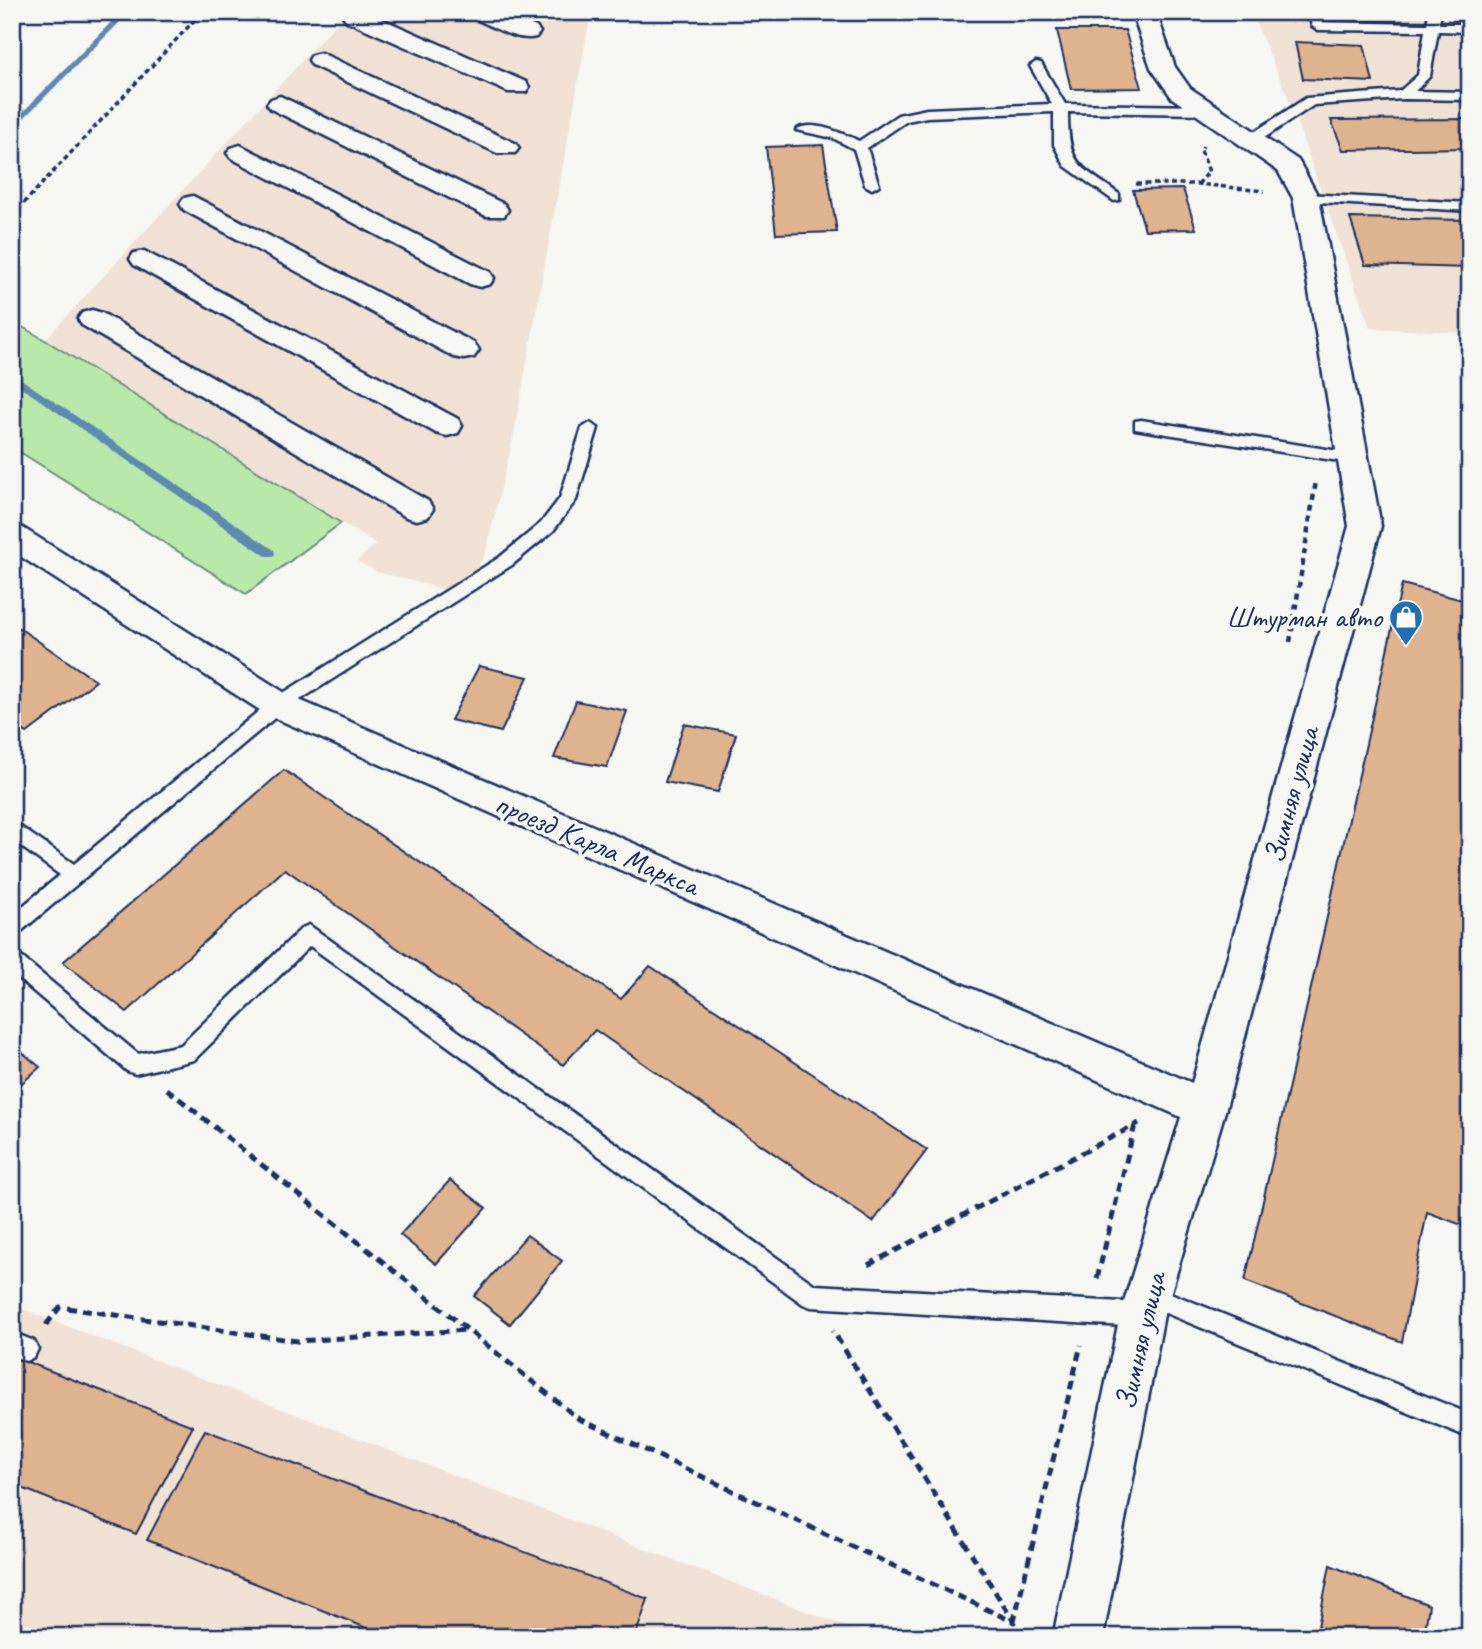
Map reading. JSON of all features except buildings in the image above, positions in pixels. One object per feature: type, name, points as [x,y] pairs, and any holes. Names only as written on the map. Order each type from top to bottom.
[{"type":"street","points":[[480,12],[528,32]]},
{"type":"street","name":"Зимняя улица","points":[[1083,1635],[1145,1305],[1205,1108],[1365,526],[1337,455],[1291,195],[1289,166],[1253,139],[1192,110],[1163,68],[1144,12]]},
{"type":"street","points":[[355,16],[517,87]]},
{"type":"street","points":[[321,60],[506,148]]},
{"type":"street","points":[[280,104],[495,209]]},
{"type":"street","points":[[240,153],[480,278]]},
{"type":"street","points":[[192,204],[464,350]]},
{"type":"street","points":[[144,259],[447,426]]},
{"type":"street","points":[[92,319],[417,509]]},
{"type":"street","name":"проезд Карла Маркса","points":[[12,536],[278,705],[1205,1108]]},
{"type":"lane","points":[[1314,12],[1318,26],[1470,28]]},
{"type":"lane","points":[[1404,95],[1424,76],[1435,12]]},
{"type":"lane","points":[[1036,66],[1061,108],[1062,145],[1072,166],[1114,197]]},
{"type":"lane","points":[[1253,139],[1311,101],[1404,95],[1470,96]]},
{"type":"lane","points":[[860,146],[903,118],[927,113],[1061,108],[1192,110]]},
{"type":"lane","points":[[803,130],[836,135],[860,146],[872,185]]},
{"type":"lane","points":[[1291,195],[1470,207]]},
{"type":"lane","points":[[1141,425],[1337,455]]},
{"type":"lane","points":[[12,927],[278,705],[506,561],[547,527],[568,500],[590,428]]},
{"type":"lane","points":[[12,829],[74,875]]},
{"type":"lane","points":[[12,961],[135,1063],[187,1053],[309,934],[811,1296],[1089,1312],[1145,1305],[1470,1426]]},
{"type":"path","points":[[12,216],[202,12]]},
{"type":"path","points":[[1192,110],[1209,136],[1201,150],[1209,172],[1198,184]]},
{"type":"path","points":[[1094,183],[1198,184],[1291,195]]},
{"type":"path","points":[[1288,656],[1337,455]]},
{"type":"path","points":[[135,1063],[579,1419],[1014,1622]]},
{"type":"path","points":[[1010,1637],[1014,1622],[1089,1312],[1136,1124],[811,1296],[1014,1622]]},
{"type":"path","points":[[19,1347],[60,1307],[297,1341],[467,1330]]},
{"type":"shaded area","points":[[347,12],[591,12],[514,433],[486,552],[463,594],[377,572],[357,561],[376,544],[45,340]]},
{"type":"shaded area","points":[[1251,12],[1470,12],[1470,333],[1370,328],[1287,95]]},
{"type":"shaded area","points":[[12,1305],[873,1637],[12,1637]]},
{"type":"green space","points":[[12,321],[341,523],[246,594],[12,447]]},
{"type":"waterway","points":[[12,128],[126,12]]},
{"type":"waterway","points":[[12,376],[270,553]]},
{"type":"place","name":"Штурман авто","points":[[1406,647]]}]
